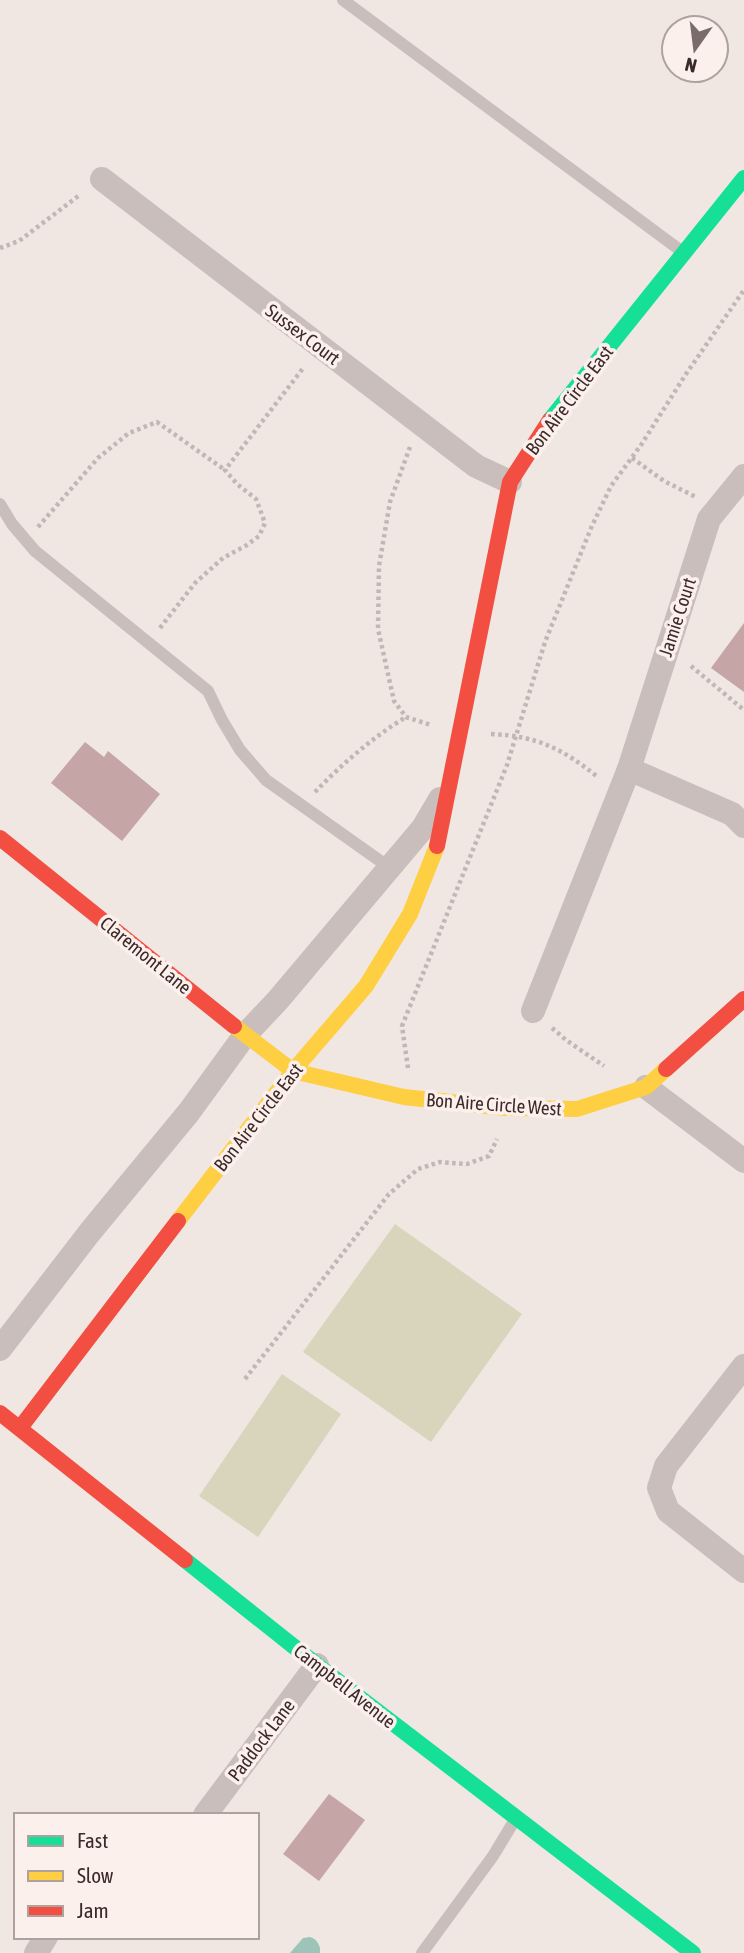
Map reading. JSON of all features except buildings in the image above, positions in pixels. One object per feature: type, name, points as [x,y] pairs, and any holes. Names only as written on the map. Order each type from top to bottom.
[{"type":"street","name":"Bon Aire Circle East","points":[[20,1428],[293,1071],[366,986],[410,914],[436,853],[510,482],[542,430],[744,178]]},
{"type":"street","name":"Sussex Court","points":[[102,179],[476,466],[510,482]]},
{"type":"street","name":"Jamie Court","points":[[533,1011],[628,769],[709,519],[744,476]]},
{"type":"street","points":[[628,769],[732,814],[744,826]]},
{"type":"street","name":"Bon Aire Circle East","points":[[0,1349],[90,1232],[189,1112],[245,1035],[278,1000],[423,828],[449,783]]},
{"type":"street","name":"Claremont Lane","points":[[0,838],[293,1071]]},
{"type":"street","name":"Bon Aire Circle West","points":[[293,1071],[404,1097],[506,1108],[577,1109],[646,1087],[744,999]]},
{"type":"street","points":[[646,1087],[744,1161]]},
{"type":"street","points":[[744,1366],[666,1466],[659,1488],[668,1511],[744,1570]]},
{"type":"street","name":"Campbell Avenue","points":[[0,1413],[317,1665],[693,1953]]},
{"type":"street","name":"Paddock Lane","points":[[206,1813],[317,1665]]},
{"type":"lane","points":[[343,0],[684,253]]},
{"type":"lane","points":[[0,504],[12,524],[35,551],[208,691],[240,750],[266,780],[390,868]]},
{"type":"lane","points":[[422,1953],[494,1856],[517,1817]]},
{"type":"path","points":[[0,248],[19,241],[102,179]]},
{"type":"path","points":[[424,1099],[409,1075],[402,1026],[508,765],[545,642],[611,486],[744,290]]},
{"type":"path","points":[[225,470],[319,347]]},
{"type":"path","points":[[37,529],[98,458],[129,433],[157,422],[225,470],[256,499],[265,523],[259,536],[223,558],[195,583],[149,643]]},
{"type":"path","points":[[424,425],[407,453],[390,502],[379,566],[380,639],[394,701],[406,717],[459,735],[517,735],[550,745],[577,760],[619,794]]},
{"type":"path","points":[[632,458],[664,481],[720,506]]},
{"type":"path","points":[[668,647],[744,710]]},
{"type":"path","points":[[302,806],[355,754],[406,717]]},
{"type":"path","points":[[533,1011],[566,1041],[592,1059],[646,1087]]},
{"type":"path","points":[[245,1379],[389,1195],[418,1169],[440,1162],[467,1164],[489,1156],[506,1108]]},
{"type":"shaded area","points":[[395,1224],[522,1314],[431,1442],[303,1352]]},
{"type":"shaded area","points":[[282,1374],[341,1414],[258,1537],[199,1496]]},
{"type":"shaded area","points":[[310,1937],[318,1943],[320,1953],[290,1953],[303,1938]]},
{"type":"traffic: fast","points":[[550,420],[744,178]]},
{"type":"traffic: fast","points":[[185,1560],[317,1665],[693,1953]]},
{"type":"traffic: slow","points":[[178,1221],[293,1071],[366,986],[410,914],[437,846]]},
{"type":"traffic: slow","points":[[234,1026],[293,1071],[404,1097],[506,1108],[577,1109],[646,1087],[666,1069]]},
{"type":"traffic: jam","points":[[437,846],[510,482],[550,420]]},
{"type":"traffic: jam","points":[[0,838],[234,1026]]},
{"type":"traffic: jam","points":[[666,1069],[744,999]]},
{"type":"traffic: jam","points":[[20,1428],[178,1221]]},
{"type":"traffic: jam","points":[[0,1413],[185,1560]]}]
